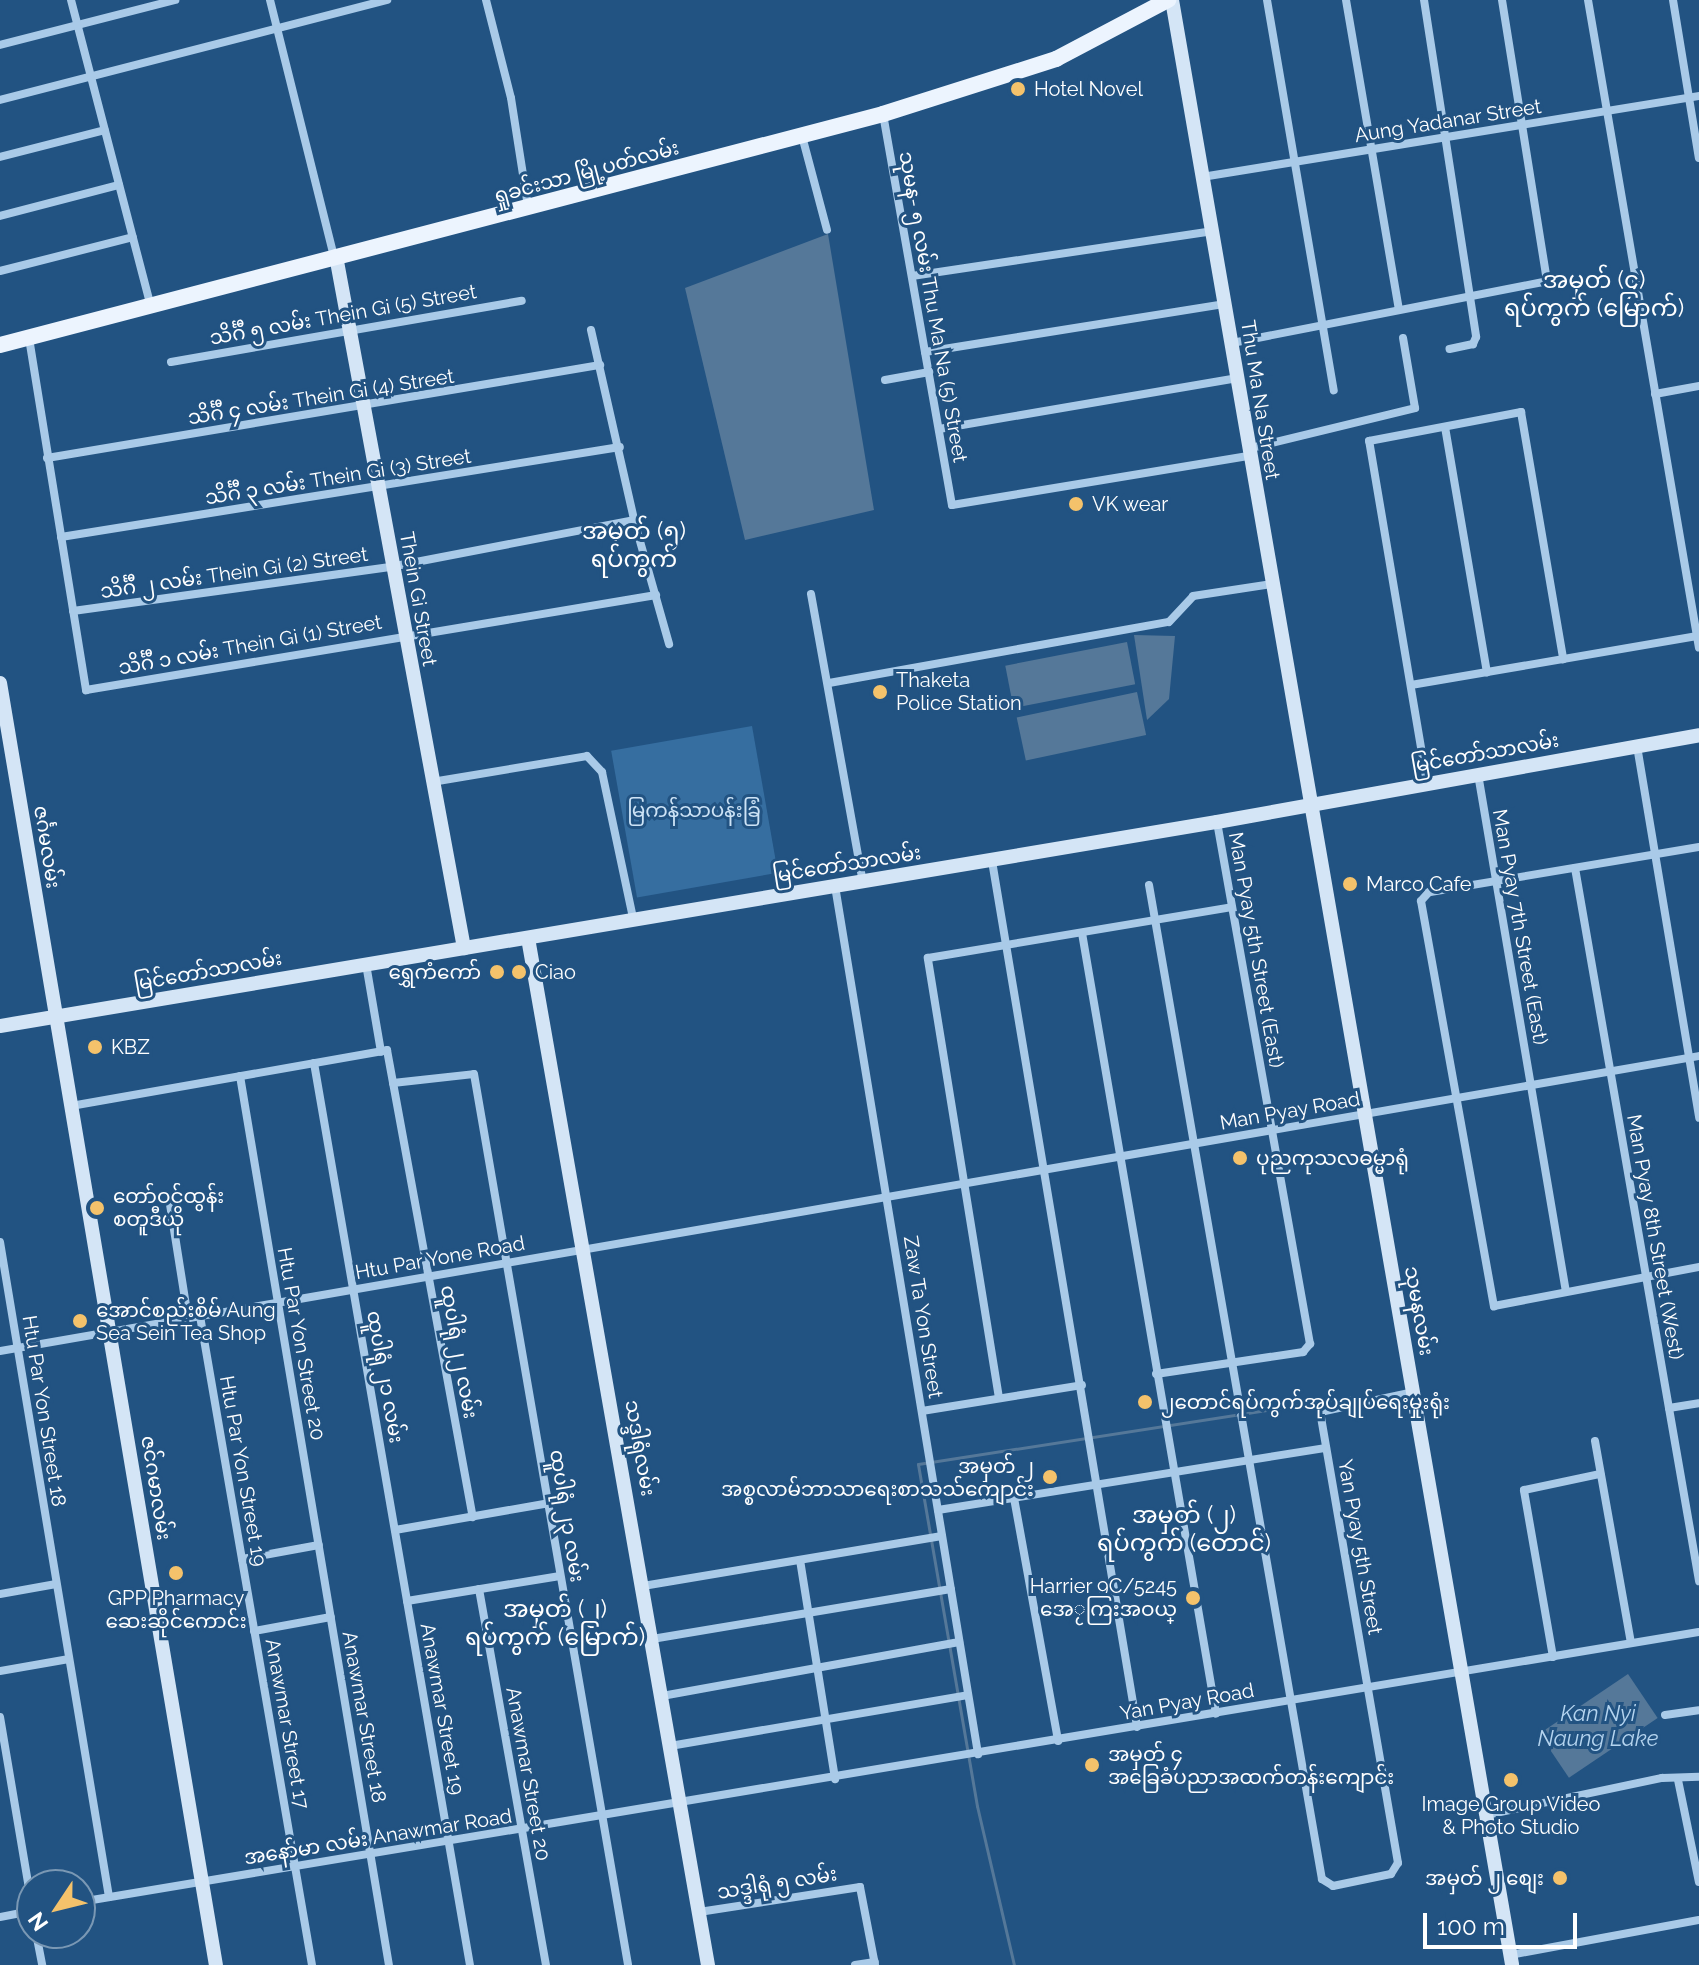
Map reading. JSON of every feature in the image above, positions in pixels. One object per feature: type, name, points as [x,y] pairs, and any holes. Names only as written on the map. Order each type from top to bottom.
[{"type":"main road","name":"ရှုခင်းသာ မြို့ပတ်လမ်း","points":[[0,345],[883,114],[1056,59],[1170,0]]},
{"type":"street","points":[[71,0],[150,304]]},
{"type":"street","points":[[0,45],[175,0]]},
{"type":"street","points":[[270,0],[335,256]]},
{"type":"street","points":[[0,100],[387,0]]},
{"type":"street","points":[[486,0],[511,98],[528,207]]},
{"type":"street","name":"Thu Ma Na Street","points":[[1170,0],[1311,805]]},
{"type":"street","points":[[1267,0],[1296,162],[1320,324],[1334,390]]},
{"type":"street","points":[[1346,0],[1399,309]]},
{"type":"street","points":[[1424,0],[1449,137],[1475,341],[1450,349]]},
{"type":"street","points":[[1232,343],[1547,281],[1525,124],[1502,0]]},
{"type":"street","points":[[1588,0],[1699,648]]},
{"type":"street","points":[[1673,0],[1694,97],[1699,158]]},
{"type":"street","name":"Aung Yadanar Street","points":[[1202,177],[1694,97]]},
{"type":"street","name":"သုမန- ၅ လမ်း Thu Ma Na (5) Street","points":[[883,114],[952,505],[1247,453]]},
{"type":"street","points":[[0,157],[105,130]]},
{"type":"street","points":[[802,136],[827,230]]},
{"type":"street","points":[[0,216],[119,185]]},
{"type":"street","points":[[912,276],[1212,231]]},
{"type":"street","points":[[0,271],[133,237]]},
{"type":"street","name":"Thein Gi Street","points":[[335,256],[379,488],[390,567],[464,948]]},
{"type":"street","name":"သိင်္ဂီ ၅ လမ်း Thein Gi (5) Street","points":[[171,362],[350,328],[522,301]]},
{"type":"street","points":[[925,352],[1225,304]]},
{"type":"street","points":[[591,330],[620,447],[634,520],[669,644]]},
{"type":"street","points":[[28,337],[73,611]]},
{"type":"street","points":[[1247,453],[1411,411],[1416,402],[1403,338]]},
{"type":"street","name":"သိင်္ဂီ ၄ လမ်း Thein Gi (4) Street","points":[[47,458],[600,365]]},
{"type":"street","points":[[885,380],[929,372]]},
{"type":"street","points":[[939,429],[1238,378]]},
{"type":"street","points":[[1655,394],[1699,386]]},
{"type":"street","points":[[1427,783],[1369,441],[1521,412],[1563,659]]},
{"type":"street","points":[[1445,427],[1487,672]]},
{"type":"street","name":"သိင်္ဂီ ၃ လမ်း Thein Gi (3) Street","points":[[61,537],[620,447]]},
{"type":"street","name":"သိင်္ဂီ ၂ လမ်း Thein Gi (2) Street","points":[[73,611],[390,567],[634,520]]},
{"type":"street","points":[[829,683],[1169,622],[1193,596],[1272,584]]},
{"type":"street","points":[[811,594],[863,882]]},
{"type":"street","name":"သိင်္ဂီ ၁ လမ်း Thein Gi (1) Street","points":[[73,611],[86,690],[403,634],[656,595]]},
{"type":"street","points":[[1411,685],[1698,637]]},
{"type":"street","name":"ဇင်္ဂမလမ်း","points":[[0,683],[6,757],[55,1017]]},
{"type":"street","name":"မြင်တော်သာလမ်း","points":[[0,1026],[633,918],[992,861],[1699,735]]},
{"type":"street","points":[[1637,746],[1699,1118]]},
{"type":"street","points":[[432,782],[587,756],[602,772],[633,918]]},
{"type":"street","name":"Man Pyay 7th Street (East)","points":[[1478,774],[1566,1292]]},
{"type":"street","name":"သုမနလမ်း","points":[[1311,805],[1511,1960]]},
{"type":"street","name":"Man Pyay 5th Street (East)","points":[[1217,822],[1309,1348],[1231,1363]]},
{"type":"street","points":[[1699,847],[1423,894],[1494,1306],[1699,1267]]},
{"type":"street","points":[[992,861],[1010,945],[1137,1727]]},
{"type":"street","name":"Man Pyay 8th Street (West)","points":[[1575,868],[1699,1581]]},
{"type":"street","points":[[1149,885],[1291,1700]]},
{"type":"street","name":"Zaw Ta Yon Street","points":[[835,886],[978,1754]]},
{"type":"street","points":[[999,1398],[928,958],[1232,907]]},
{"type":"street","points":[[1082,933],[1216,1714]]},
{"type":"street","name":"သဒ္ဒါရုံလမ်း","points":[[528,938],[586,1249],[708,1965]]},
{"type":"street","name":"ထူပါရုံ ၂၂ လမ်း","points":[[366,964],[393,1083],[473,1517]]},
{"type":"street","name":"ဇင်ဂမာလမ်း","points":[[55,1017],[216,1965]]},
{"type":"street","points":[[71,1106],[384,1051]]},
{"type":"street","name":"Man Pyay Road","points":[[886,1197],[1699,1056]]},
{"type":"street","name":"ထူပါရုံ ၂၁ လမ်း","points":[[314,1063],[407,1601]]},
{"type":"street","name":"ထူပါရုံ ၂၃ လမ်း","points":[[393,1083],[474,1072],[628,1965]]},
{"type":"street","name":"Htu Par Yon Street 20","points":[[240,1076],[331,1617]]},
{"type":"street","name":"Htu Par Yone Road","points":[[0,1351],[886,1197]]},
{"type":"street","points":[[169,1198],[188,1318]]},
{"type":"street","name":"Htu Par Yon Street 18","points":[[0,1242],[109,1897]]},
{"type":"street","name":"Htu Par Yon Street 19","points":[[200,1316],[254,1631]]},
{"type":"street","points":[[1156,1374],[1231,1363]]},
{"type":"street","points":[[922,1411],[1082,1385]]},
{"type":"street","name":"Yan Pyay 5th Street","points":[[1291,1700],[1326,1884],[1397,1870],[1320,1412],[1413,1392]]},
{"type":"street","points":[[1669,1408],[1699,1403]]},
{"type":"street","points":[[1595,1441],[1631,1643]]},
{"type":"street","points":[[938,1510],[1326,1448]]},
{"type":"street","points":[[1553,1657],[1524,1490],[1600,1474]]},
{"type":"street","points":[[1014,1498],[1058,1741]]},
{"type":"street","points":[[395,1530],[550,1503]]},
{"type":"street","points":[[643,1586],[942,1536]]},
{"type":"street","points":[[242,1559],[319,1545]]},
{"type":"street","points":[[800,1560],[835,1779]]},
{"type":"street","points":[[407,1601],[560,1576]]},
{"type":"street","points":[[0,1594],[56,1584]]},
{"type":"street","name":"Anawmar Street 20","points":[[479,1589],[546,1965]]},
{"type":"street","points":[[652,1639],[951,1589]]},
{"type":"street","name":"Anawmar Street 19","points":[[407,1601],[470,1965]]},
{"type":"street","points":[[254,1631],[331,1617]]},
{"type":"street","name":"Anawmar Street 18","points":[[331,1617],[389,1965]]},
{"type":"street","name":"Anawmar Street 17","points":[[254,1631],[312,1965]]},
{"type":"street","name":"Yan Pyay Road","points":[[681,1805],[1699,1632]]},
{"type":"street","points":[[662,1696],[959,1642]]},
{"type":"street","points":[[0,1671],[69,1659]]},
{"type":"street","points":[[670,1746],[968,1695]]},
{"type":"street","points":[[1665,1715],[1699,1710]]},
{"type":"street","points":[[0,1717],[25,1869]]},
{"type":"street","points":[[1486,1815],[1662,1778],[1678,1780],[1699,1777]]},
{"type":"street","points":[[1678,1780],[1699,1882]]},
{"type":"street","name":"အနော်မာ လမ်း Anawmar Road","points":[[96,1899],[681,1805]]},
{"type":"street","name":"သဒ္ဒါရုံ ၅ လမ်း","points":[[699,1912],[860,1887],[875,1964]]},
{"type":"street","points":[[1511,1960],[1699,1920]]},
{"type":"street","points":[[855,1965],[875,1964]]},
{"type":"green space","name":"မြကန်သာပန်းခြံ","points":[[752,726],[778,873],[637,898],[611,751]]},
{"type":"water","points":[[828,234],[874,510],[745,540],[685,288]]},
{"type":"water","points":[[1134,635],[1175,636],[1169,699],[1147,720]]},
{"type":"water","points":[[1127,642],[1135,684],[1013,708],[1005,666]]},
{"type":"water","points":[[1137,692],[1146,735],[1026,761],[1017,718]]},
{"type":"water","name":"Kan Nyi Naung Lake","points":[[1628,1674],[1658,1718],[1569,1778],[1539,1734]]},
{"type":"waterway","points":[[1014,1965],[977,1806],[918,1464],[1353,1397]]},
{"type":"place","name":"Hotel Novel","points":[[1018,89]]},
{"type":"place","name":"VK wear","points":[[1076,504]]},
{"type":"place","name":"Thaketa Police Station","points":[[880,692]]},
{"type":"place","name":"Marco Cafe","points":[[1350,884]]},
{"type":"place","name":"ရွှေကံကော်","points":[[497,972]]},
{"type":"place","name":"Ciao","points":[[519,972]]},
{"type":"place","name":"KBZ","points":[[95,1047]]},
{"type":"place","name":"ပုညကုသလဓမ္မာရုံ","points":[[1240,1158]]},
{"type":"place","name":"တော်ဝင်ထွန်း စတူဒီယို","points":[[97,1208]]},
{"type":"place","name":"အောင်စည်းစိမ် Aung Sea Sein Tea Shop","points":[[80,1321]]},
{"type":"place","name":"၂တောင်ရပ်ကွက်အုပ်ချုပ်ရေးမှုးရုံး","points":[[1145,1402]]},
{"type":"place","name":"အမှတ် ၂ အစ္စလာမ်ဘာသာရေးစာသသ်ကျောင်း","points":[[1050,1477]]},
{"type":"place","name":"GPP Pharmacy ဆေးဆိုင်ကောင်း","points":[[176,1573]]},
{"type":"place","name":"Harrier 9C/5245 အေႂကြးအဝယ္","points":[[1193,1598]]},
{"type":"place","name":"အမှတ် ၄ အခြေခံပညာအထက်တန်းကျောင်း","points":[[1092,1765]]},
{"type":"place","name":"Image Group Video & Photo Studio","points":[[1511,1780]]},
{"type":"place","name":"အမှတ် ၂ စျေး","points":[[1560,1878]]},
{"type":"district","name":"အမှတ် (၄) ရပ်ကွက် (မြောက်)","points":[[1594,294]]},
{"type":"district","name":"အမှတ် (၅) ရပ်ကွက်","points":[[634,545]]},
{"type":"district","name":"အမှတ် (၂) ရပ်ကွက် (တောင်)","points":[[1184,1529]]},
{"type":"district","name":"အမှတ် (၂) ရပ်ကွက် (မြောက်)","points":[[555,1623]]}]
